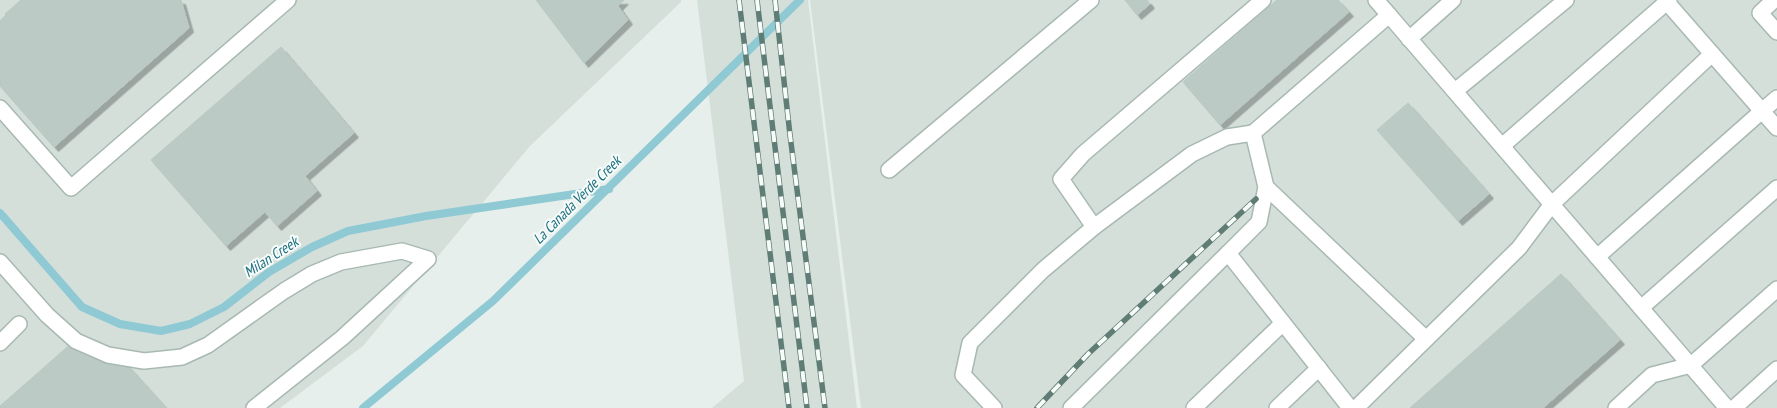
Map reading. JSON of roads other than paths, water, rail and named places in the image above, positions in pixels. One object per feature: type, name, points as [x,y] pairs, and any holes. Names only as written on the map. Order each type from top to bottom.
[{"type":"street","points":[[0,108],[71,188],[288,0]]},
{"type":"street","points":[[889,170],[1091,0]]},
{"type":"street","points":[[1094,227],[1061,179],[1083,154],[1263,0]]},
{"type":"street","points":[[1376,0],[1727,408]]},
{"type":"street","points":[[1409,38],[1453,0]]},
{"type":"street","points":[[1455,91],[1566,0]]},
{"type":"street","points":[[1774,0],[1760,13],[1777,32]]},
{"type":"street","points":[[1502,146],[1667,1],[1777,128]]},
{"type":"street","points":[[994,408],[963,375],[970,343],[1043,270],[1094,227],[1192,154],[1227,137],[1253,133],[1389,15]]},
{"type":"street","points":[[1356,408],[1520,248],[1552,204],[1712,54]]},
{"type":"street","points":[[1598,257],[1777,98]]},
{"type":"street","points":[[1072,408],[1259,222],[1266,187],[1253,133]]},
{"type":"street","points":[[1266,187],[1426,339]]},
{"type":"street","points":[[1642,308],[1777,188]]},
{"type":"street","points":[[0,262],[46,315],[76,341],[108,355],[144,362],[182,357],[208,345],[284,291],[312,274],[341,262],[402,251],[428,259],[342,338],[254,408]]},
{"type":"street","points":[[1228,253],[1350,408]]},
{"type":"street","points":[[1616,408],[1652,375],[1690,365],[1777,289]]},
{"type":"street","points":[[1194,408],[1283,323]]},
{"type":"street","points":[[0,343],[20,324]]},
{"type":"street","points":[[1277,408],[1319,368]]},
{"type":"street","points":[[1734,408],[1777,369]]},
{"type":"waterway","name":"La Canada Verde Creek","points":[[363,408],[493,301],[800,0]]},
{"type":"waterway","name":"Milan Creek","points":[[0,213],[82,307],[120,324],[161,331],[190,324],[224,307],[269,272],[312,247],[348,231],[426,216],[609,189]]},
{"type":"railway","points":[[739,0],[789,408]]},
{"type":"railway","points":[[757,0],[807,408]]},
{"type":"railway","points":[[775,0],[790,135],[825,408]]},
{"type":"railway","points":[[1037,408],[1088,354],[1256,199]]}]
